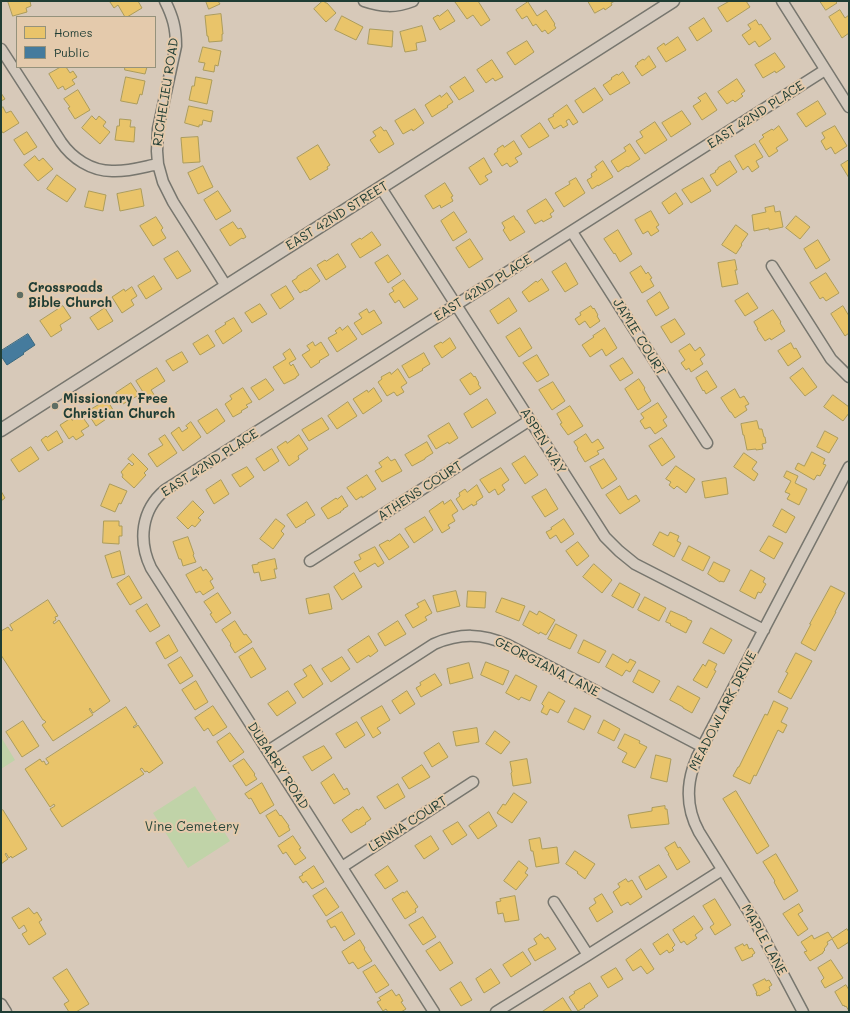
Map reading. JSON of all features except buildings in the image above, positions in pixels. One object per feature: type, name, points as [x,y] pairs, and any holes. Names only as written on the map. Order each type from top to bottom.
[{"type":"street","name":"RICHELIEU ROAD","points":[[165,1],[174,24],[176,46],[158,129],[158,164],[163,182],[173,202],[226,286]]},
{"type":"street","points":[[364,1],[387,6],[397,6],[413,1]]},
{"type":"street","name":"EAST 42ND STREET","points":[[1,430],[673,1]]},
{"type":"street","points":[[782,1],[849,107]]},
{"type":"street","points":[[1,49],[60,142],[78,160],[92,167],[112,171],[122,171],[158,164]]},
{"type":"street","name":"EAST 42ND PLACE","points":[[148,514],[155,501],[165,490],[825,70]]},
{"type":"street","name":"ASPEN WAY","points":[[380,188],[602,533],[619,551],[635,564],[764,630]]},
{"type":"street","name":"JAMIE COURT","points":[[572,232],[707,443]]},
{"type":"street","points":[[772,266],[831,359],[849,378]]},
{"type":"street","name":"ATHENS COURT","points":[[310,562],[530,420]]},
{"type":"street","name":"MEADOWLARK DRIVE","points":[[722,870],[698,832],[693,819],[689,805],[689,790],[692,770],[849,467]]},
{"type":"street","name":"DUBARRY ROAD","points":[[148,514],[144,523],[143,541],[151,568],[434,1012]]},
{"type":"street","name":"GEORGIANA LANE","points":[[268,751],[434,644],[452,637],[471,636],[495,639],[508,644],[703,747]]},
{"type":"street","name":"LENNA COURT","points":[[342,867],[473,782]]},
{"type":"street","points":[[496,1012],[722,870]]},
{"type":"street","name":"MAPLE LANE","points":[[722,870],[757,925],[803,1012]]},
{"type":"street","points":[[554,902],[588,955]]},
{"type":"street","points":[[1,1004],[6,1012]]},
{"type":"green space","points":[[1,737],[15,760],[1,769]]},
{"type":"green space","name":"Vine Cemetery","points":[[195,786],[230,841],[188,868],[153,813]]},
{"type":"place","name":"Crossroads Bible Church","points":[[20,295]]},
{"type":"place","name":"Missionary Free Christian Church","points":[[55,406]]}]
